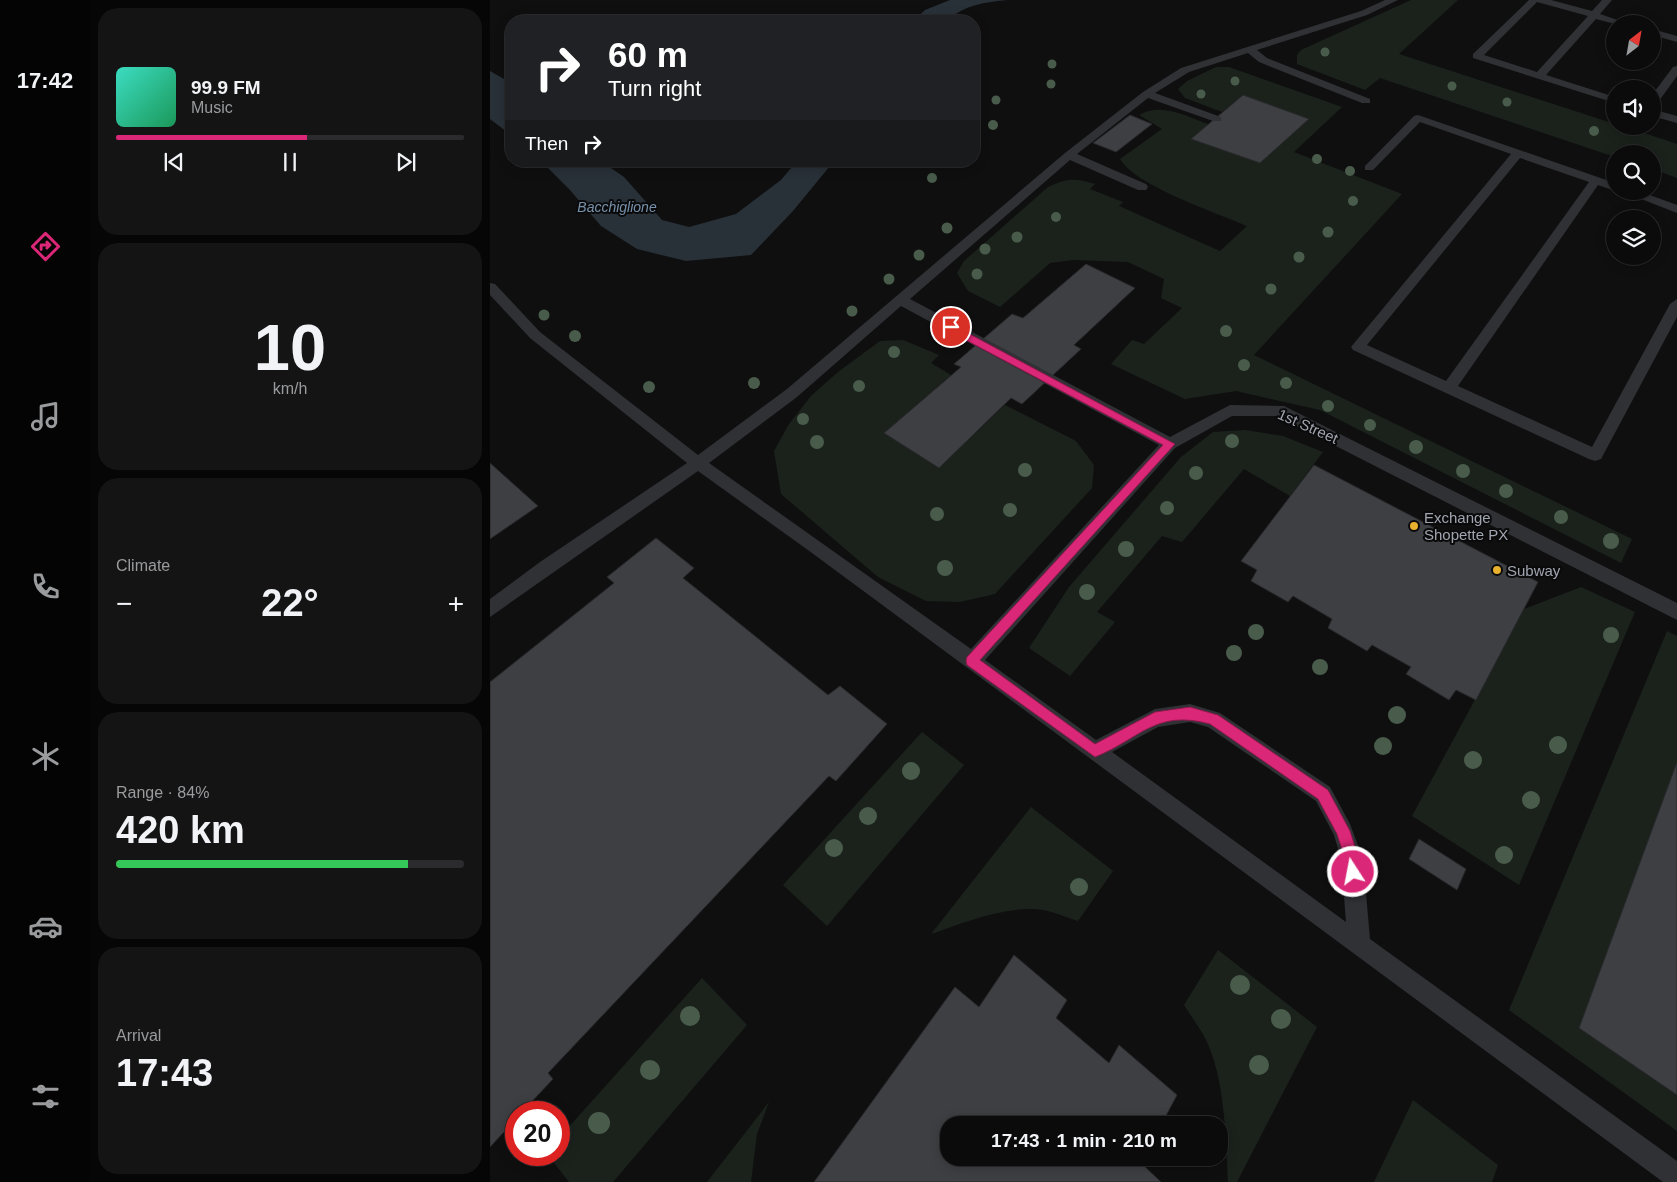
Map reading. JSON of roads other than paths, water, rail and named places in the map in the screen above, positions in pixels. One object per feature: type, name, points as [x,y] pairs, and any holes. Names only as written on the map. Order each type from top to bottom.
[{"type":"lane","points":[[490,609],[546,567],[698,463],[792,393],[1069,155],[1147,94],[1185,70],[1364,13],[1393,0]]},
{"type":"lane","points":[[1534,0],[1477,56],[1606,97]]},
{"type":"lane","points":[[1540,0],[1606,19]]},
{"type":"lane","points":[[1539,76],[1607,0]]},
{"type":"lane","points":[[1661,35],[1677,39]]},
{"type":"lane","points":[[1250,50],[1263,60],[1366,101]]},
{"type":"lane","points":[[1661,90],[1677,68]]},
{"type":"lane","points":[[1147,94],[1217,119]]},
{"type":"lane","points":[[1661,115],[1677,120]]},
{"type":"lane","points":[[1369,168],[1418,118],[1606,184]]},
{"type":"lane","points":[[1518,153],[1358,346],[1596,455],[1677,304]]},
{"type":"lane","points":[[1069,155],[1142,187]]},
{"type":"lane","points":[[1449,388],[1596,180]]},
{"type":"lane","points":[[1653,200],[1677,208]]},
{"type":"lane","points":[[490,287],[535,335],[698,463],[1677,1177]]},
{"type":"lane","points":[[900,300],[1170,444]]},
{"type":"lane","name":"1st Street","points":[[972,661],[1170,444],[1230,411],[1279,410],[1676,607]]},
{"type":"lane","points":[[1095,751],[1155,718],[1190,713],[1213,719],[1323,794],[1343,831],[1352,859],[1359,944]]},
{"type":"water","points":[[950,0],[1007,0],[983,3],[960,11],[955,15],[920,15],[925,10]]},
{"type":"water","points":[[490,71],[505,80],[505,130],[490,119]]},
{"type":"water","name":"Bacchiglione","points":[[547,167],[610,167],[624,177],[662,220],[689,227],[736,214],[781,180],[792,167],[829,167],[793,211],[751,255],[686,261],[637,249],[601,226]]},
{"type":"place","name":"Exchange Shopette PX","points":[[1414,526]]},
{"type":"place","name":"Subway","points":[[1497,570]]}]
